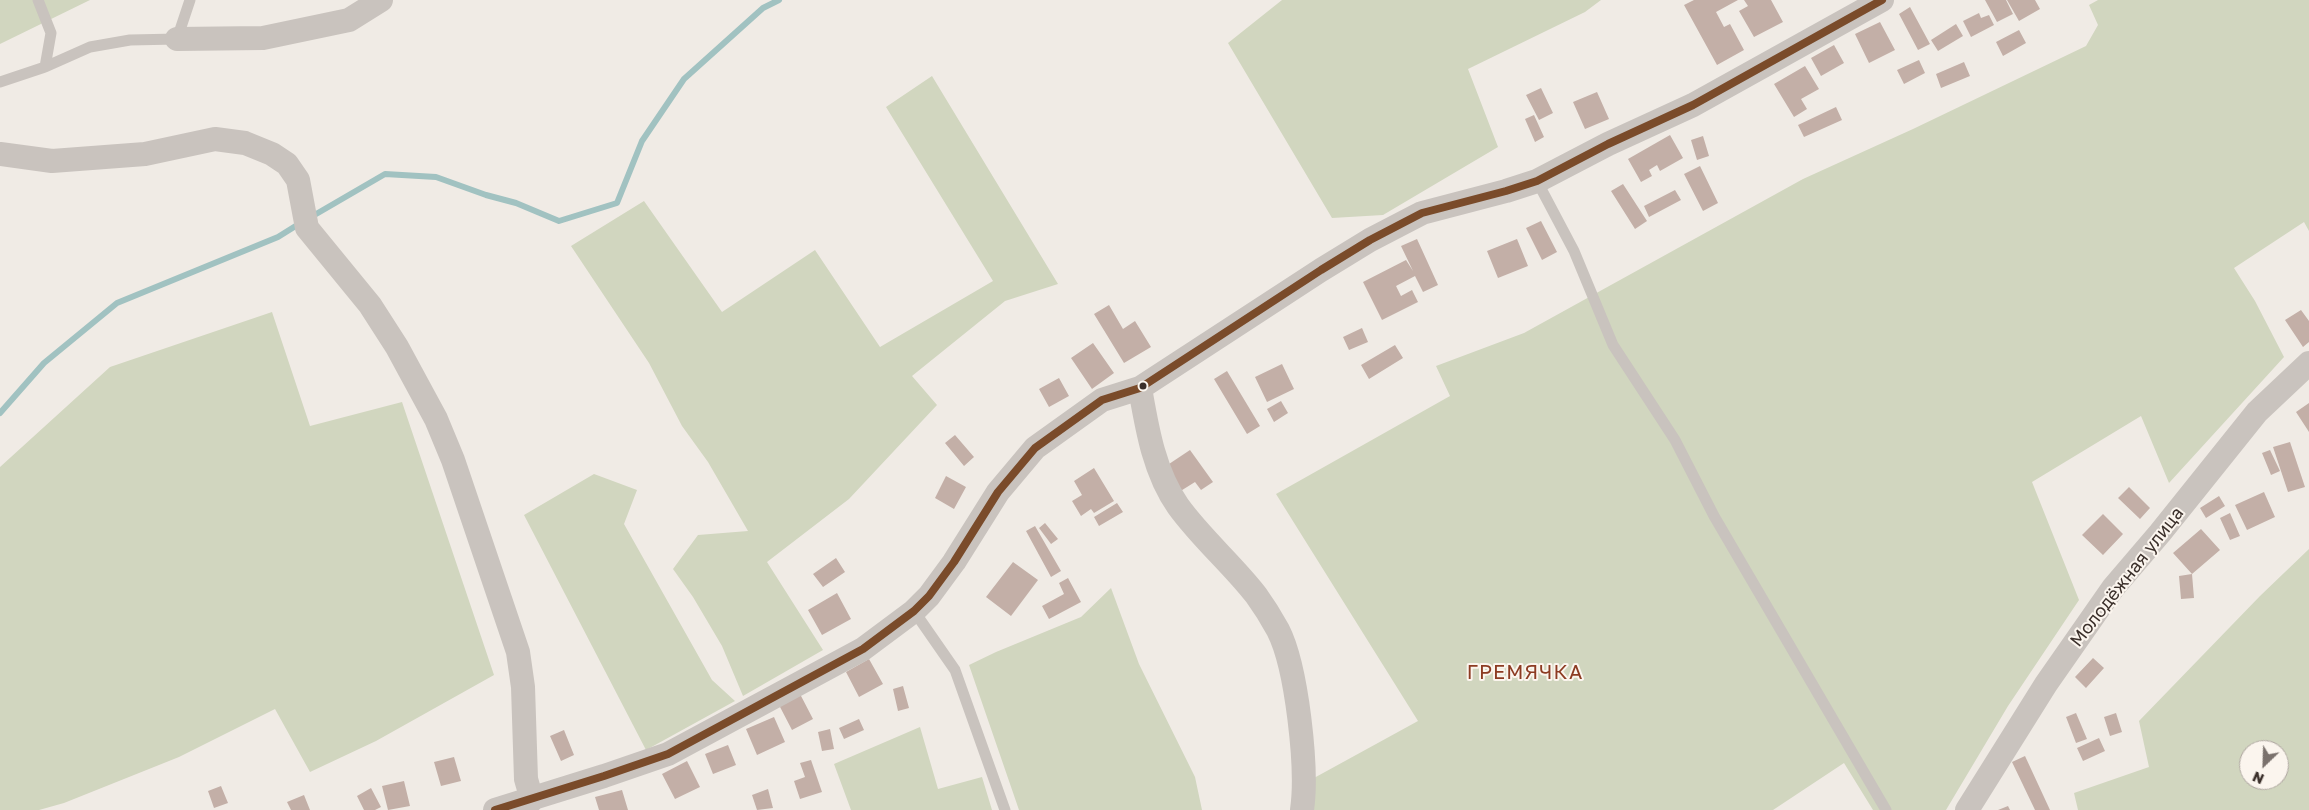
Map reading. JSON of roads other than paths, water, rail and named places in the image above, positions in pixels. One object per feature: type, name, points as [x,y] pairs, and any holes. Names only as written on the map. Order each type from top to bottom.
[{"type":"street","points":[[177,40],[263,38],[349,20],[381,0]]},
{"type":"street","points":[[495,810],[532,800],[668,754],[863,649],[914,612],[934,589],[954,562],[998,492],[1035,448],[1102,400],[1140,388],[1370,240],[1422,213],[1537,181],[1608,144],[1694,104],[1882,0]]},
{"type":"street","points":[[0,154],[52,161],[145,154],[215,139],[245,142],[272,154],[288,164],[298,180],[307,228],[370,305],[397,347],[436,420],[452,460],[518,652],[522,687],[526,779],[532,800]]},
{"type":"street","name":"Молодёжная улица","points":[[1967,810],[2046,684],[2113,588],[2160,533],[2257,412],[2309,363]]},
{"type":"street","points":[[1140,388],[1150,442],[1162,476],[1178,506],[1257,596],[1279,631],[1290,667],[1298,712],[1302,757],[1302,810]]},
{"type":"lane","points":[[38,0],[50,33],[45,67]]},
{"type":"lane","points":[[0,82],[45,67],[90,47],[130,40],[177,40],[190,0]]},
{"type":"lane","points":[[1537,181],[1574,251],[1613,346],[1675,440],[1714,516],[1886,810]]},
{"type":"lane","points":[[914,612],[955,670],[1005,810]]},
{"type":"waterway","points":[[311,217],[385,174],[436,177],[486,195],[516,203],[559,221],[617,203],[642,141],[684,79],[763,8],[779,0]]},
{"type":"waterway","points":[[0,413],[44,363],[117,303],[278,237],[302,222]]},
{"type":"district","name":"ГРЕМЯЧКА","points":[[1525,673]]}]
